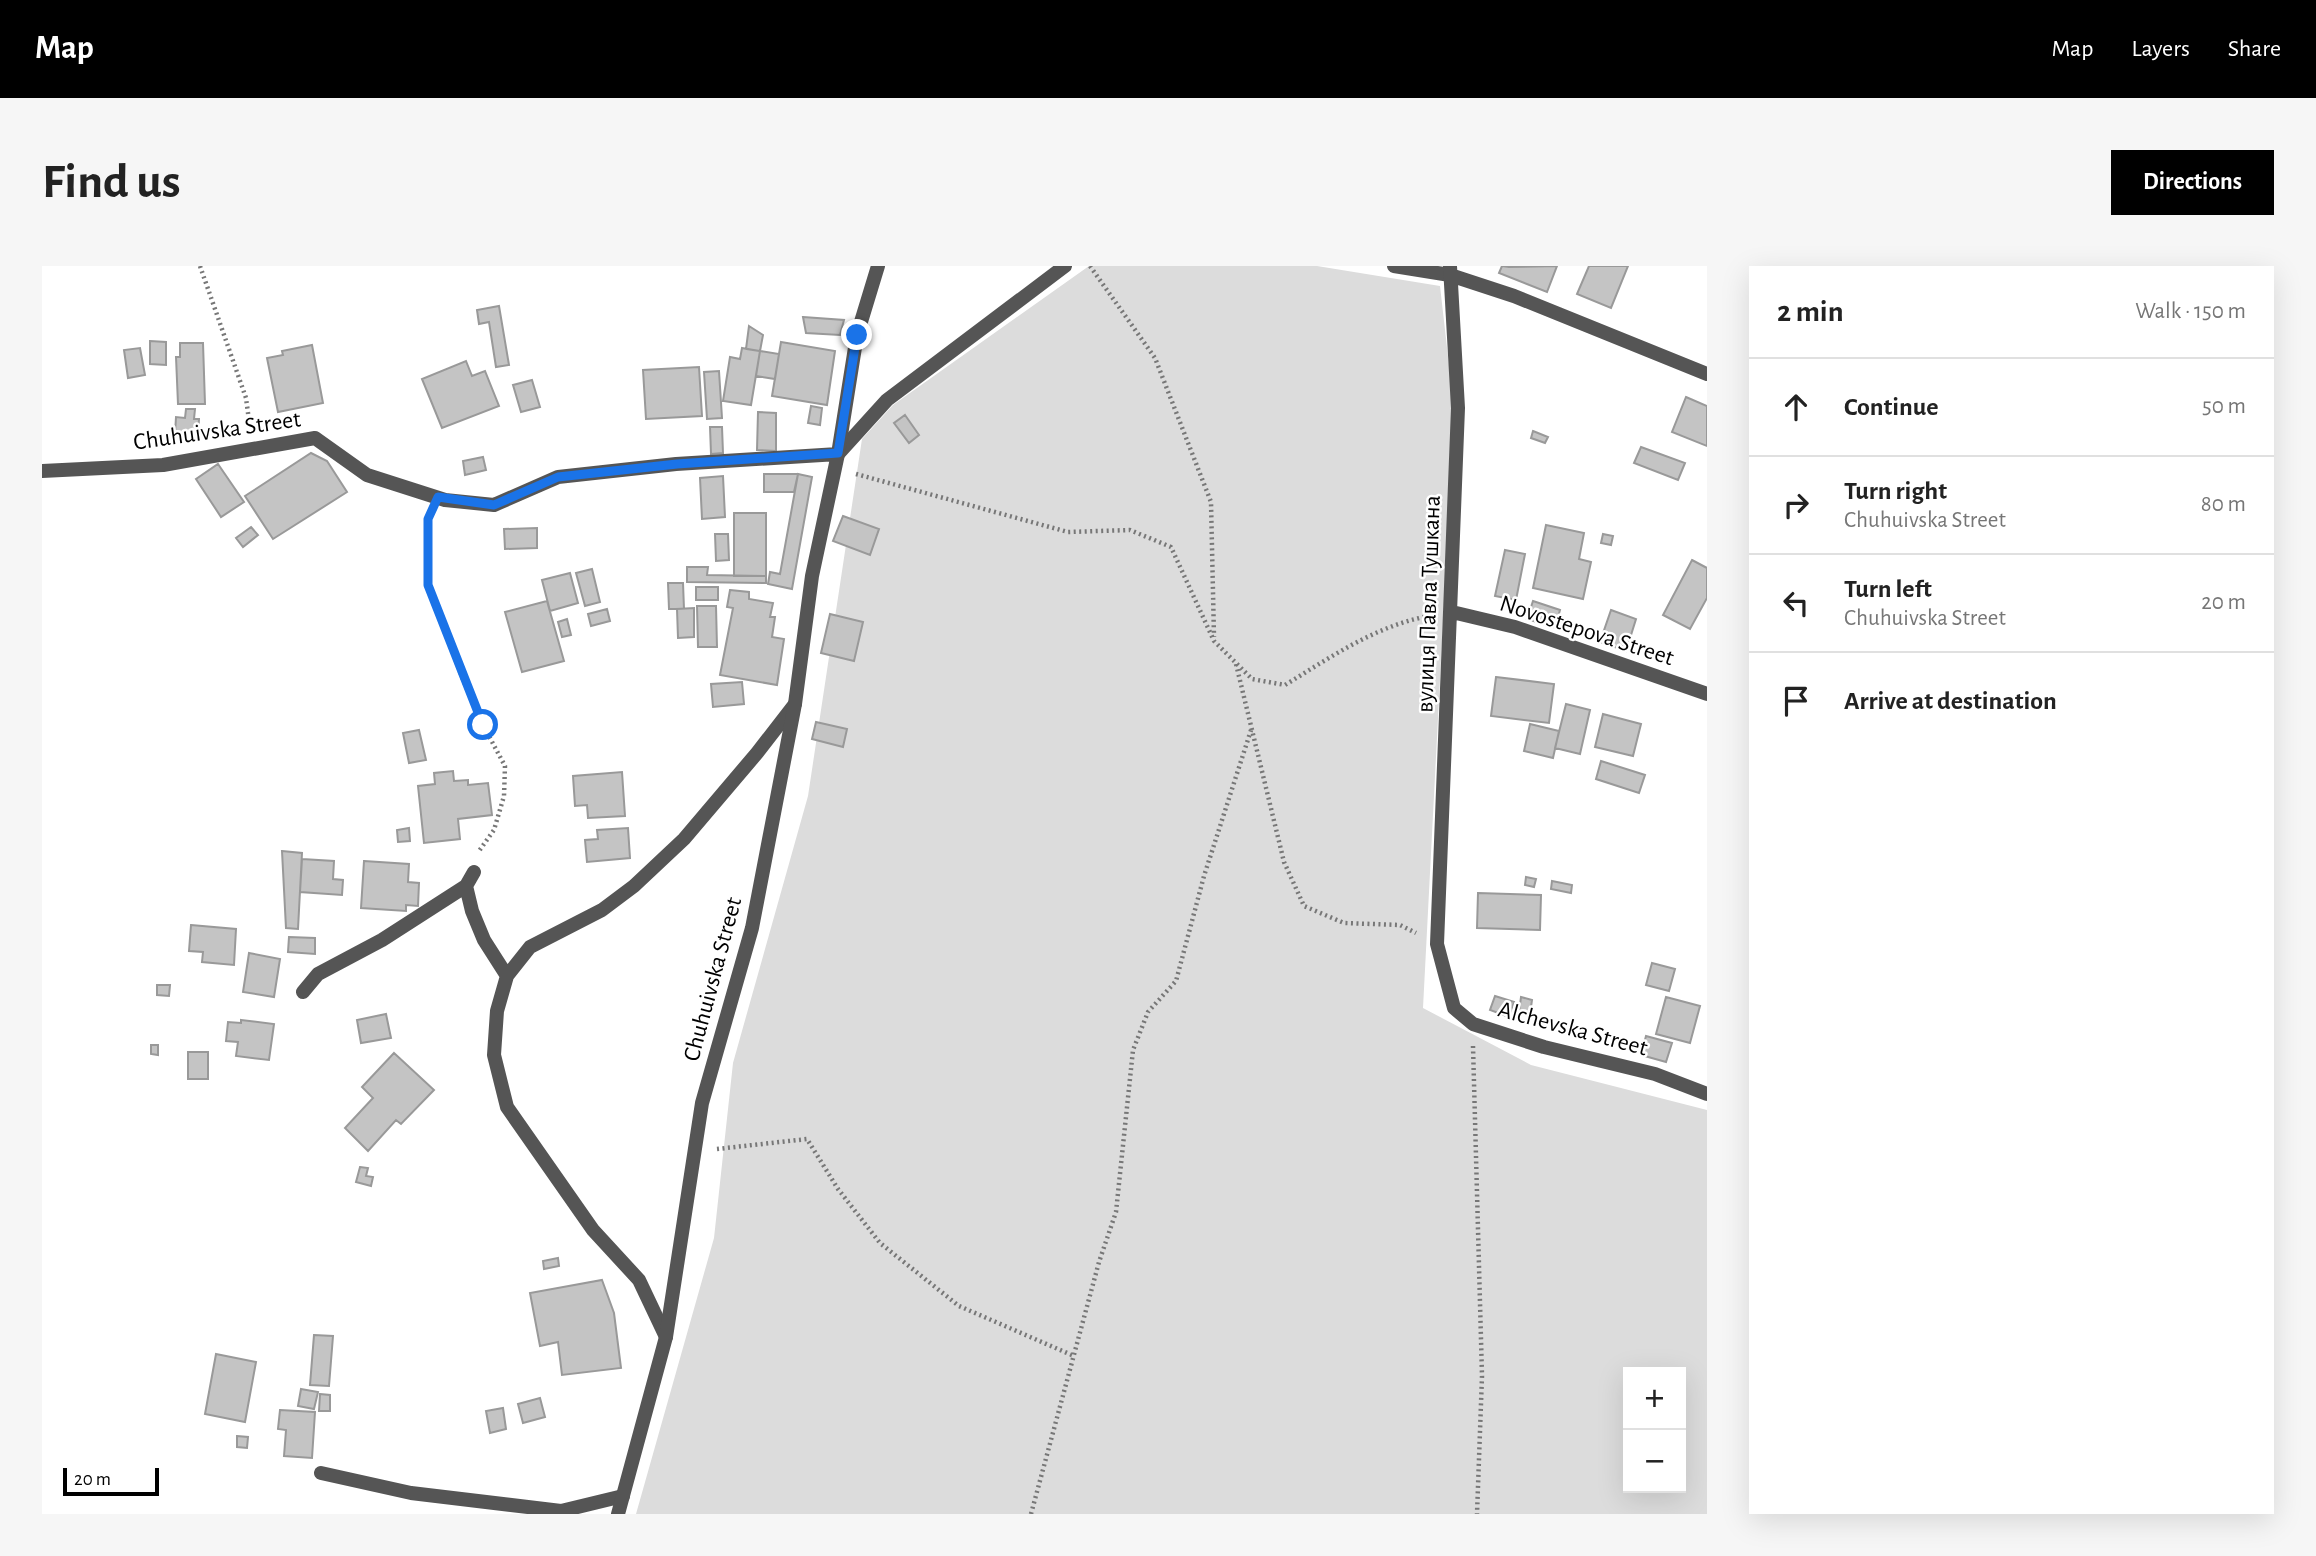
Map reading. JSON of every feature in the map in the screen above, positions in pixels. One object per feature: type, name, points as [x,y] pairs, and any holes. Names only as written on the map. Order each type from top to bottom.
[{"type":"street","name":"Chuhuivska Street","points":[[618,1514],[666,1337],[702,1103],[752,928],[794,704],[812,576],[836,461],[857,335],[878,266]]},
{"type":"street","points":[[836,461],[887,400],[1065,266]]},
{"type":"street","points":[[1394,266],[1450,270],[1707,374]]},
{"type":"street","name":"вулиця Павла Тушкана","points":[[1437,944],[1458,408],[1450,270]]},
{"type":"street","name":"Chuhuivska Street","points":[[42,471],[163,465],[315,438],[367,475],[438,497],[494,505],[558,477],[677,464],[836,461]]},
{"type":"street","name":"Novostepova Street","points":[[1452,611],[1516,627],[1707,694]]},
{"type":"street","points":[[666,1337],[639,1280],[593,1230],[507,1107],[494,1055],[497,1011],[507,976],[530,947],[602,910],[654,867],[692,830],[794,704]]},
{"type":"street","points":[[303,992],[318,974],[382,940],[466,886],[474,872]]},
{"type":"street","points":[[466,886],[472,911],[484,940],[507,976]]},
{"type":"street","name":"Alchevska Street","points":[[1437,944],[1454,1008],[1473,1024],[1544,1047],[1655,1074],[1707,1094]]},
{"type":"street","points":[[321,1473],[411,1493],[561,1511],[623,1496]]},
{"type":"path","points":[[200,266],[246,398],[253,448]]},
{"type":"path","points":[[1090,266],[1155,358],[1211,502],[1214,641]]},
{"type":"path","points":[[836,461],[1068,532],[1130,530],[1171,547],[1214,641],[1252,679],[1285,685],[1359,639],[1412,619],[1452,611]]},
{"type":"path","points":[[438,497],[428,519],[428,585],[461,675],[505,766],[505,796],[494,830],[480,850],[474,872]]},
{"type":"path","points":[[1236,663],[1284,862],[1304,906],[1344,923],[1400,925],[1437,944]]},
{"type":"path","points":[[1031,1514],[1099,1262],[1116,1212],[1133,1050],[1148,1012],[1176,981],[1204,876],[1252,727]]},
{"type":"path","points":[[1473,1024],[1482,1376],[1477,1514]]},
{"type":"path","points":[[695,1151],[807,1139],[838,1189],[880,1243],[958,1306],[1074,1356]]},
{"type":"shaded area","points":[[1089,266],[1317,266],[1440,286],[1454,409],[1423,1008],[1531,1065],[1707,1110],[1707,1514],[636,1514],[714,1238],[733,1063],[808,796],[862,439],[893,405]]},
{"type":"building","points":[[1502,266],[1557,266],[1547,292],[1499,273]]},
{"type":"building","points":[[1589,266],[1628,266],[1611,308],[1577,294]]},
{"type":"building","points":[[499,306],[509,365],[496,367],[489,322],[479,324],[477,310]]},
{"type":"building","points":[[803,317],[844,320],[840,335],[806,333]]},
{"type":"building","points":[[749,326],[763,335],[760,351],[746,349]]},
{"type":"building","points":[[150,341],[166,342],[166,365],[150,364]]},
{"type":"building","points":[[781,342],[835,351],[827,405],[772,396]]},
{"type":"building","points":[[180,343],[203,343],[205,404],[178,404],[176,357],[180,357]]},
{"type":"building","points":[[312,345],[323,403],[278,412],[267,358],[283,355],[282,351]]},
{"type":"building","points":[[140,348],[145,375],[128,378],[124,350]]},
{"type":"building","points":[[742,348],[760,351],[751,405],[723,401],[730,357],[740,359]]},
{"type":"building","points":[[760,351],[779,354],[775,379],[756,376]]},
{"type":"building","points":[[466,361],[472,376],[485,371],[499,406],[442,428],[422,379]]},
{"type":"building","points":[[699,367],[702,416],[646,419],[643,370]]},
{"type":"building","points":[[719,371],[722,418],[707,419],[704,372]]},
{"type":"building","points":[[532,380],[540,407],[521,412],[513,385]]},
{"type":"building","points":[[1686,397],[1707,406],[1707,446],[1672,432]]},
{"type":"building","points":[[811,406],[822,408],[820,425],[808,423]]},
{"type":"building","points":[[186,409],[195,409],[194,419],[199,419],[198,436],[175,434],[176,417],[185,418]]},
{"type":"building","points":[[758,412],[776,413],[776,451],[757,450]]},
{"type":"building","points":[[905,415],[919,435],[909,443],[894,423]]},
{"type":"building","points":[[710,427],[722,427],[723,453],[711,454]]},
{"type":"building","points":[[1533,431],[1548,437],[1545,443],[1531,438]]},
{"type":"building","points":[[1641,447],[1685,463],[1678,480],[1634,463]]},
{"type":"building","points":[[311,453],[327,461],[347,492],[273,539],[245,496]]},
{"type":"building","points":[[483,457],[486,470],[465,475],[463,461]]},
{"type":"building","points":[[218,464],[244,502],[221,517],[196,479]]},
{"type":"building","points":[[764,474],[798,474],[794,492],[764,492]]},
{"type":"building","points":[[798,474],[812,477],[792,589],[768,584],[770,572],[780,574]]},
{"type":"building","points":[[723,476],[725,517],[702,519],[700,478]]},
{"type":"building","points":[[734,513],[766,513],[766,576],[734,576]]},
{"type":"building","points":[[843,516],[879,529],[870,555],[833,541]]},
{"type":"building","points":[[1546,525],[1584,533],[1579,559],[1591,562],[1583,599],[1533,588]]},
{"type":"building","points":[[251,527],[258,535],[243,547],[236,538]]},
{"type":"building","points":[[537,528],[537,548],[505,549],[504,529]]},
{"type":"building","points":[[715,534],[728,534],[729,560],[716,561]]},
{"type":"building","points":[[1603,534],[1613,536],[1611,545],[1601,543]]},
{"type":"building","points":[[1505,550],[1525,554],[1516,600],[1495,596]]},
{"type":"building","points":[[1692,560],[1707,568],[1707,598],[1690,629],[1663,615]]},
{"type":"building","points":[[687,567],[708,567],[707,575],[766,576],[766,583],[687,582]]},
{"type":"building","points":[[592,569],[600,602],[585,606],[576,573]]},
{"type":"building","points":[[570,573],[578,603],[550,611],[542,580]]},
{"type":"building","points":[[668,583],[683,583],[684,609],[669,609]]},
{"type":"building","points":[[696,587],[718,587],[718,600],[696,600]]},
{"type":"building","points":[[730,590],[749,592],[749,599],[773,603],[770,617],[775,617],[772,637],[784,639],[777,685],[720,675],[733,608],[727,607]]},
{"type":"building","points":[[547,601],[564,661],[522,672],[505,612]]},
{"type":"building","points":[[1533,601],[1560,610],[1557,621],[1572,625],[1570,632],[1527,619]]},
{"type":"building","points":[[697,606],[716,606],[717,647],[698,647]]},
{"type":"building","points":[[694,608],[694,637],[678,638],[677,609]]},
{"type":"building","points":[[607,609],[610,621],[591,626],[588,614]]},
{"type":"building","points":[[1611,610],[1636,619],[1626,651],[1600,642]]},
{"type":"building","points":[[830,614],[863,622],[854,661],[821,653]]},
{"type":"building","points":[[567,619],[571,635],[562,637],[558,622]]},
{"type":"building","points":[[1496,677],[1554,684],[1549,723],[1491,716]]},
{"type":"building","points":[[742,682],[744,704],[713,707],[711,684]]},
{"type":"building","points":[[1566,704],[1590,710],[1580,754],[1555,748]]},
{"type":"building","points":[[1603,714],[1641,724],[1633,756],[1595,747]]},
{"type":"building","points":[[816,722],[847,729],[843,747],[812,739]]},
{"type":"building","points":[[1530,724],[1559,731],[1553,758],[1524,751]]},
{"type":"building","points":[[419,730],[426,760],[409,763],[403,733]]},
{"type":"building","points":[[1601,761],[1645,775],[1639,793],[1596,779]]},
{"type":"building","points":[[453,771],[454,781],[468,780],[468,785],[488,783],[492,815],[458,819],[460,839],[424,843],[418,786],[435,784],[434,773]]},
{"type":"building","points":[[622,772],[625,816],[588,818],[587,805],[575,806],[573,776]]},
{"type":"building","points":[[409,828],[410,841],[398,842],[397,830]]},
{"type":"building","points":[[628,828],[630,858],[587,862],[585,840],[598,839],[597,830]]},
{"type":"building","points":[[282,851],[302,853],[298,929],[286,928]]},
{"type":"building","points":[[302,859],[334,861],[333,879],[343,880],[342,895],[300,892]]},
{"type":"building","points":[[364,861],[409,864],[408,882],[419,883],[418,906],[406,905],[406,911],[361,908]]},
{"type":"building","points":[[1526,877],[1536,879],[1534,887],[1525,885]]},
{"type":"building","points":[[1552,881],[1572,885],[1571,893],[1551,889]]},
{"type":"building","points":[[1478,893],[1541,895],[1540,930],[1477,928]]},
{"type":"building","points":[[191,925],[236,929],[234,965],[202,962],[203,952],[189,951]]},
{"type":"building","points":[[289,937],[315,938],[315,954],[288,952]]},
{"type":"building","points":[[249,953],[280,959],[274,997],[243,992]]},
{"type":"building","points":[[1652,963],[1675,969],[1669,991],[1646,985]]},
{"type":"building","points":[[157,985],[170,985],[169,996],[157,995]]},
{"type":"building","points":[[1495,996],[1514,1002],[1509,1017],[1490,1010]]},
{"type":"building","points":[[1521,997],[1532,1000],[1530,1014],[1519,1012]]},
{"type":"building","points":[[1666,997],[1700,1006],[1690,1043],[1656,1034]]},
{"type":"building","points":[[386,1014],[391,1038],[361,1043],[357,1020]]},
{"type":"building","points":[[241,1020],[274,1024],[269,1060],[236,1056],[238,1042],[226,1041],[228,1022],[241,1023]]},
{"type":"building","points":[[1646,1036],[1672,1043],[1666,1062],[1641,1055]]},
{"type":"building","points":[[151,1045],[158,1045],[158,1055],[151,1054]]},
{"type":"building","points":[[188,1052],[208,1052],[208,1079],[188,1079]]},
{"type":"building","points":[[394,1053],[434,1090],[401,1124],[396,1120],[368,1151],[345,1128],[373,1098],[362,1087]]},
{"type":"building","points":[[360,1167],[368,1168],[366,1176],[373,1177],[371,1186],[356,1182]]},
{"type":"building","points":[[558,1258],[559,1266],[544,1269],[543,1261]]},
{"type":"building","points":[[602,1280],[614,1313],[621,1368],[562,1375],[558,1342],[540,1346],[530,1293]]},
{"type":"building","points":[[314,1335],[333,1336],[329,1386],[310,1385]]},
{"type":"building","points":[[216,1354],[256,1362],[245,1422],[205,1414]]},
{"type":"building","points":[[301,1389],[318,1392],[314,1409],[298,1406]]},
{"type":"building","points":[[320,1394],[330,1395],[330,1411],[319,1411]]},
{"type":"building","points":[[540,1398],[545,1417],[523,1423],[518,1404]]},
{"type":"building","points":[[503,1408],[506,1429],[490,1433],[486,1411]]},
{"type":"building","points":[[280,1410],[315,1412],[312,1458],[284,1456],[286,1430],[278,1429]]},
{"type":"building","points":[[237,1436],[248,1437],[247,1448],[237,1447]]},
{"type":"route","points":[[483,725],[461,675],[428,585],[428,519],[438,497],[494,505],[558,477],[677,464],[838,453],[857,335]]}]
